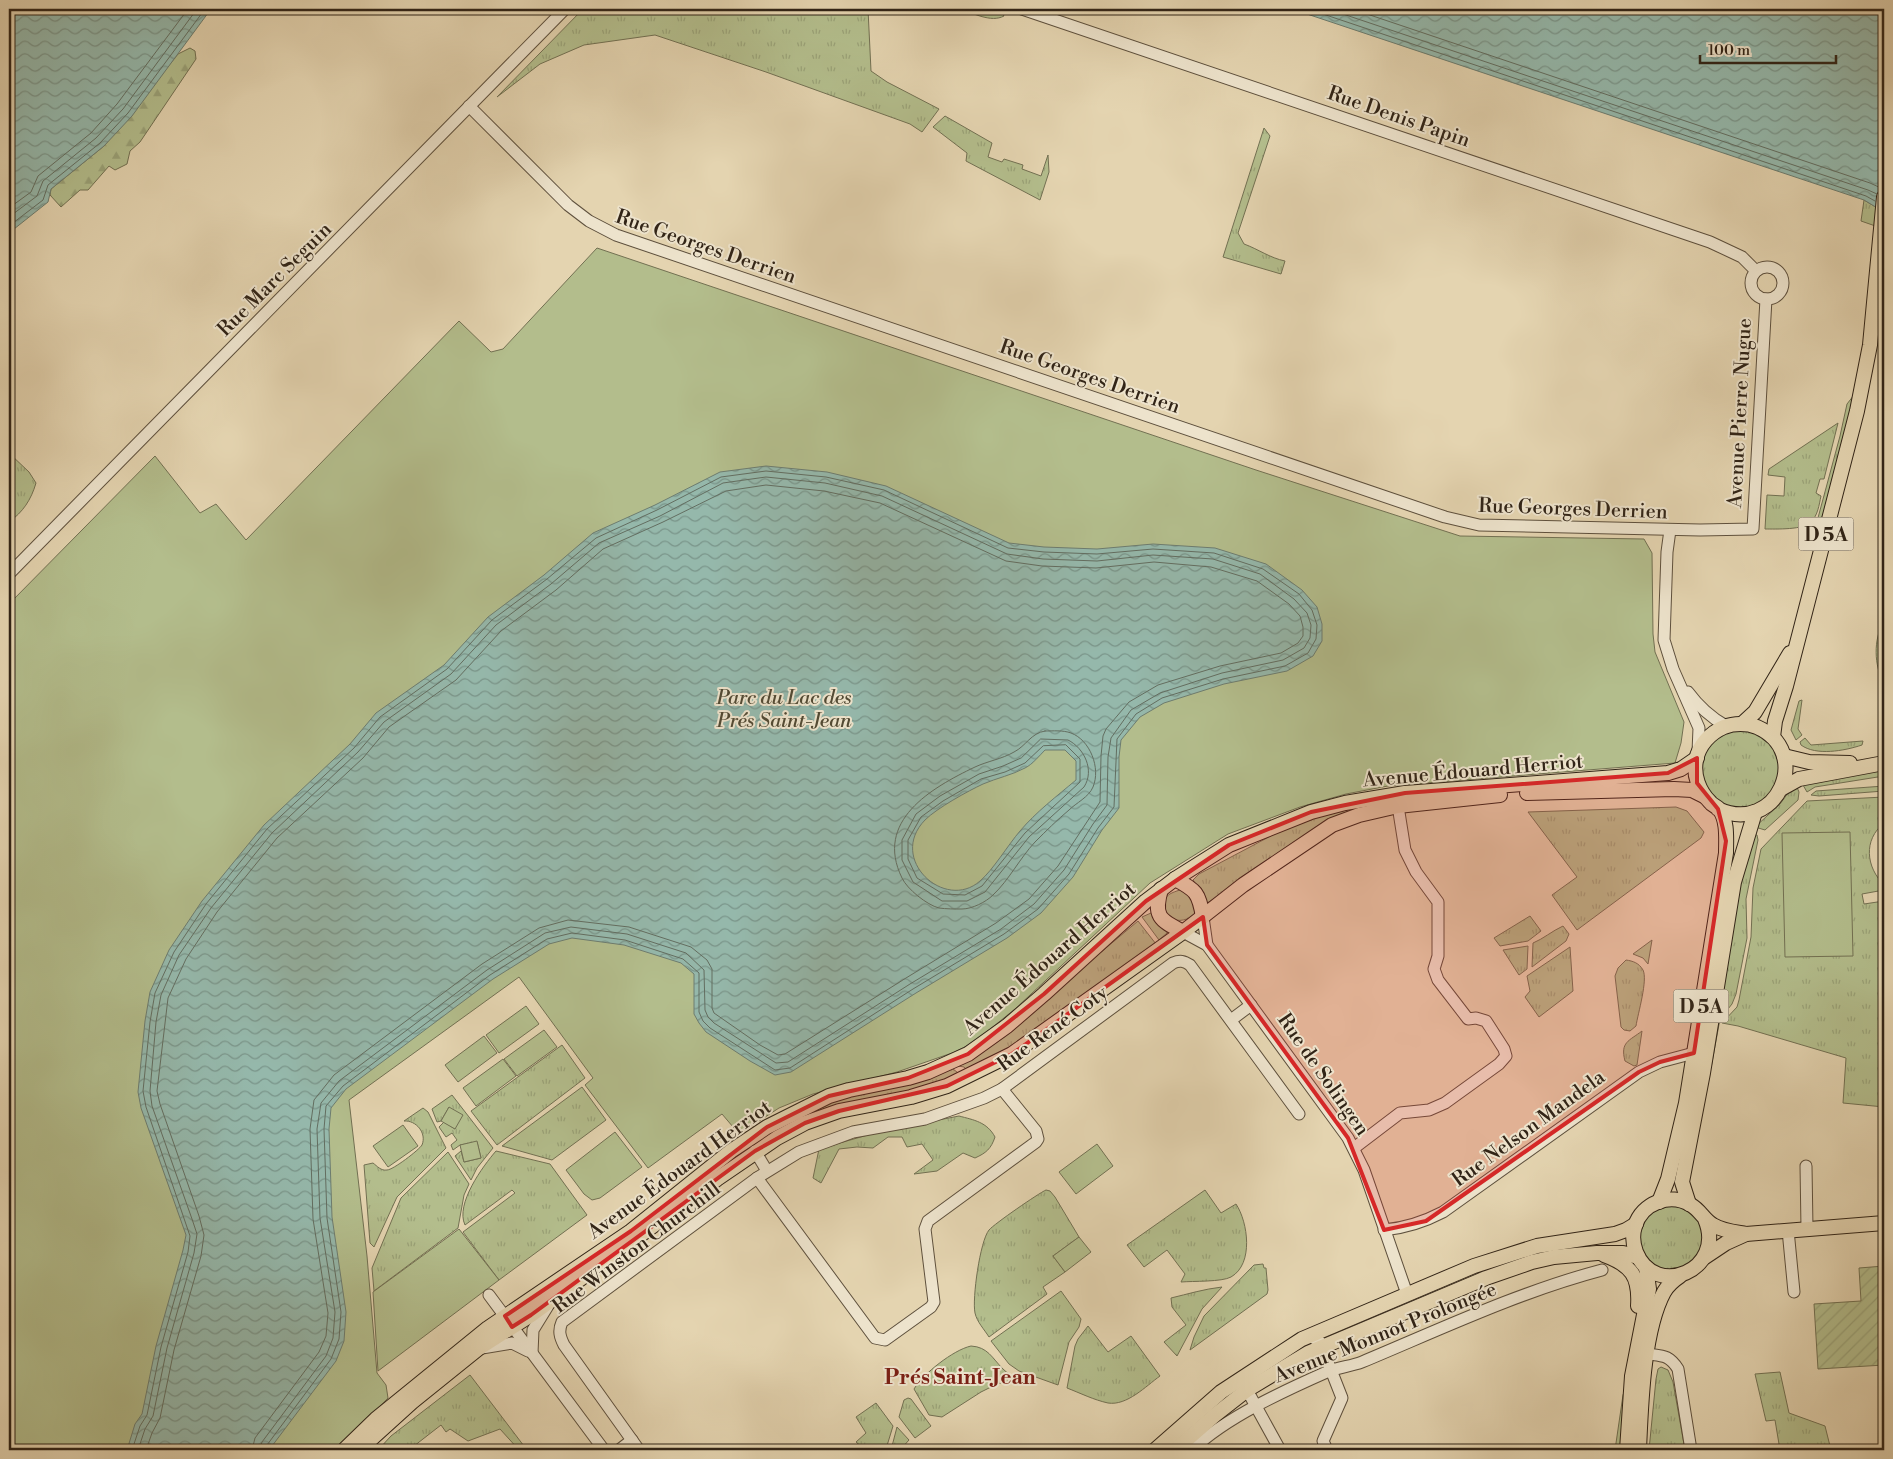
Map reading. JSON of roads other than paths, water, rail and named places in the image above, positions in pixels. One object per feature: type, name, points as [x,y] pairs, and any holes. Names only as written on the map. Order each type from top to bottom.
[{"type":"main road","name":"D 5A","points":[[1773,737],[1775,721],[1786,686],[1857,411],[1870,345],[1884,197]]},
{"type":"main road","name":"D 5A","points":[[1742,724],[1755,712],[1797,642]]},
{"type":"main road","points":[[1742,724],[1764,730],[1773,737],[1784,756],[1786,767],[1781,789],[1770,803],[1755,812],[1740,814],[1718,809],[1704,796],[1697,783],[1696,775],[1698,755],[1704,742],[1711,734],[1726,726],[1742,724]]},
{"type":"main road","name":"Avenue Édouard Herriot","points":[[359,1450],[412,1402],[508,1322],[631,1231],[731,1151],[766,1127],[829,1096],[928,1072],[968,1054],[1006,1026],[1044,994],[1146,901],[1228,845],[1311,812],[1345,803],[1405,793],[1668,773],[1686,766],[1698,755]]},
{"type":"main road","points":[[1784,756],[1815,762],[1881,764]]},
{"type":"main road","points":[[1781,789],[1799,779],[1881,764]]},
{"type":"main road","name":"Avenue Édouard Herriot","points":[[344,1450],[376,1419],[459,1350],[508,1322],[551,1301],[756,1151],[805,1123],[839,1110],[929,1092],[990,1067],[1012,1054],[1183,932],[1243,885],[1332,825],[1359,815],[1398,806],[1510,794],[1674,789],[1692,790],[1704,796]]},
{"type":"main road","name":"D 5A","points":[[1659,1202],[1668,1179],[1678,1142],[1726,853],[1725,827],[1718,809]]},
{"type":"main road","name":"D 5A","points":[[1689,1204],[1682,1182],[1703,1073],[1734,882],[1755,812]]},
{"type":"main road","points":[[1175,880],[1195,891],[1203,917]]},
{"type":"main road","points":[[1161,890],[1158,901],[1158,915],[1161,919],[1183,932]]},
{"type":"main road","points":[[1632,1376],[1649,1289],[1633,1238],[1636,1224],[1645,1210],[1659,1202],[1679,1200],[1698,1210],[1711,1225],[1720,1229],[1746,1234],[1884,1223]]},
{"type":"main road","points":[[1705,1219],[1710,1234],[1710,1242],[1705,1257]]},
{"type":"main road","points":[[1175,1450],[1247,1390],[1294,1360],[1317,1342],[1328,1328],[1474,1266],[1537,1246],[1615,1234],[1636,1224]]},
{"type":"main road","points":[[1639,1450],[1648,1354],[1656,1313],[1664,1294],[1673,1282],[1694,1268],[1705,1257],[1726,1243],[1746,1234]]},
{"type":"main road","points":[[1155,1450],[1221,1392],[1302,1339],[1317,1342],[1510,1269],[1554,1257],[1597,1253],[1623,1253],[1642,1262],[1658,1274],[1680,1276]]},
{"type":"main road","points":[[1597,1253],[1623,1264],[1634,1276],[1639,1289],[1628,1450]]},
{"type":"street","name":"Rue Marc Seguin","points":[[9,574],[565,9]]},
{"type":"street","name":"Rue Denis Papin","points":[[1022,9],[1710,242],[1742,257],[1756,271]]},
{"type":"street","name":"Rue Georges Derrien","points":[[469,106],[576,212],[601,229],[638,244],[1445,517],[1467,523],[1495,526],[1670,530],[1753,529]]},
{"type":"street","points":[[1769,267],[1778,272],[1782,278],[1783,285],[1781,291],[1773,298],[1766,299],[1757,296],[1752,290],[1751,280],[1756,271],[1769,267]]},
{"type":"street","name":"Avenue Pierre Nugue","points":[[1753,529],[1766,299]]},
{"type":"street","points":[[1670,530],[1667,552],[1664,640],[1673,669],[1699,728],[1698,755]]},
{"type":"street","points":[[1673,669],[1698,706],[1726,726]]},
{"type":"street","points":[[1354,1148],[1400,1113],[1429,1110],[1445,1103],[1499,1064],[1506,1056],[1504,1049],[1486,1021],[1468,1018],[1438,980],[1434,969],[1438,956],[1438,902],[1416,872],[1405,850],[1398,806]]},
{"type":"street","name":"Rue de Solingen","points":[[1203,917],[1207,945]]},
{"type":"street","name":"Rue de Solingen","points":[[1183,932],[1207,945],[1335,1118],[1354,1148],[1364,1170],[1407,1294]]},
{"type":"street","name":"Rue René Coty","points":[[757,1178],[799,1152],[830,1140],[853,1132],[925,1119],[984,1098],[1002,1088],[1178,961],[1190,965],[1299,1114]]},
{"type":"street","points":[[1231,1020],[1251,1005]]},
{"type":"street","name":"Rue Nelson Mandela","points":[[1384,1230],[1426,1221],[1443,1212],[1639,1072],[1660,1062],[1694,1053]]},
{"type":"street","points":[[757,1178],[875,1338],[886,1340],[931,1307],[934,1302],[925,1229],[928,1221],[1038,1139],[1036,1131],[1002,1088]]},
{"type":"street","points":[[756,1151],[767,1171]]},
{"type":"street","points":[[1806,1166],[1807,1228]]},
{"type":"street","name":"Rue Winston Churchill","points":[[639,1450],[564,1345],[560,1337],[559,1328],[562,1322],[757,1178]]},
{"type":"street","points":[[1788,1230],[1794,1292]]},
{"type":"street","name":"Avenue Monnot Prolongée","points":[[1192,1450],[1202,1441],[1256,1406],[1331,1370],[1360,1363],[1482,1310],[1579,1276],[1602,1270]]},
{"type":"street","points":[[489,1294],[604,1450]]},
{"type":"street","name":"Avenue Édouard Herriot","points":[[532,1353],[533,1330],[551,1301]]},
{"type":"street","points":[[1317,1342],[1342,1398],[1323,1441],[1327,1450]]},
{"type":"street","points":[[479,1348],[512,1343],[532,1353]]},
{"type":"street","points":[[1648,1354],[1665,1356],[1678,1369],[1691,1450]]},
{"type":"street","points":[[1247,1390],[1280,1450]]},
{"type":"street","points":[[619,1450],[632,1440]]},
{"type":"water","points":[[9,9],[211,9],[132,116],[104,146],[51,189],[48,202],[9,233]]},
{"type":"water","points":[[1292,9],[1884,9],[1884,212],[1864,200]]},
{"type":"water","points":[[766,466],[827,472],[886,486],[1009,543],[1044,547],[1097,549],[1153,544],[1215,548],[1266,564],[1302,590],[1317,607],[1322,624],[1322,641],[1313,656],[1287,671],[1224,684],[1164,703],[1140,717],[1121,740],[1119,808],[1102,830],[1073,877],[1041,913],[1007,938],[791,1072],[775,1075],[706,1032],[694,1014],[694,974],[681,963],[624,945],[572,938],[549,944],[493,979],[346,1089],[331,1108],[329,1129],[332,1217],[346,1312],[344,1341],[336,1361],[269,1450],[127,1450],[135,1424],[142,1414],[156,1346],[186,1235],[141,1108],[138,1092],[145,1021],[150,992],[169,950],[202,901],[264,825],[350,744],[376,713],[444,665],[488,617],[544,575],[593,533],[655,505],[720,472]],"holes":[[[1045,750],[1065,750],[1076,761],[1076,780],[1026,824],[990,871],[980,881],[966,889],[951,890],[937,886],[925,877],[916,865],[913,850],[915,835],[930,815],[969,791],[1028,766]]]},
{"type":"district","name":"Prés Saint-Jean","points":[[960,1377]]},
{"type":"park label","name":"Parc du Lac des Prés Saint-Jean","points":[[784,708]]}]
